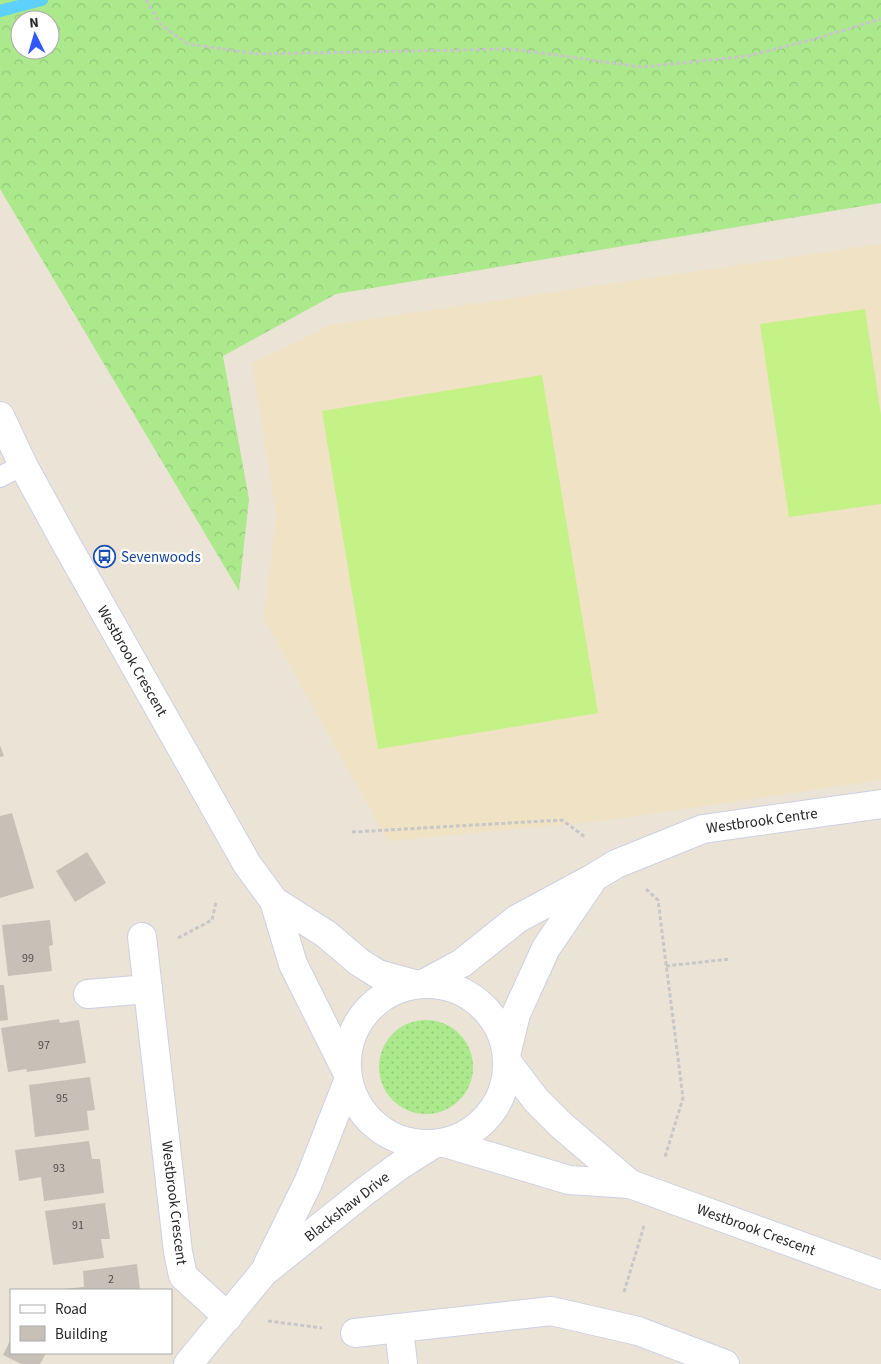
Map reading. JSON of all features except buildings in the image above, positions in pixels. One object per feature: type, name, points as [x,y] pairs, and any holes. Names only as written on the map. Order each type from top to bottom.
[{"type":"street","name":"Westbrook Crescent","points":[[0,416],[12,471],[64,540],[247,864],[274,901],[293,964],[347,1076]]},
{"type":"street","name":"Westbrook Centre","points":[[419,984],[462,963],[517,919],[616,864],[702,829],[881,804]]},
{"type":"street","name":"Westbrook Centre","points":[[507,1057],[516,1014],[546,948],[593,878]]},
{"type":"street","name":"Westbrook Crescent","points":[[274,901],[326,934],[359,962],[378,974],[419,984]]},
{"type":"street","name":"Westbrook Crescent","points":[[143,944],[178,1252],[183,1276],[228,1317]]},
{"type":"street","points":[[419,984],[448,986],[469,995],[487,1010],[500,1029],[507,1057],[504,1090],[491,1114],[470,1132],[438,1144],[409,1143],[388,1135],[369,1121],[356,1102],[347,1076],[348,1046],[357,1024],[372,1005],[391,992],[419,984]]},
{"type":"street","points":[[88,994],[148,989]]},
{"type":"street","name":"Westbrook Crescent","points":[[507,1057],[536,1100],[561,1125],[630,1184]]},
{"type":"street","name":"Blackshaw Drive","points":[[188,1364],[264,1272],[308,1183],[347,1076]]},
{"type":"street","name":"Westbrook Crescent","points":[[438,1144],[569,1180],[630,1184],[881,1275]]},
{"type":"street","name":"Blackshaw Drive","points":[[264,1272],[399,1166],[438,1144]]},
{"type":"street","points":[[354,1333],[551,1311],[638,1330],[725,1364]]},
{"type":"street","points":[[399,1328],[403,1364]]},
{"type":"path","points":[[146,1],[161,25],[188,44],[258,54],[512,49],[642,67],[748,56],[881,20]]},
{"type":"path","points":[[352,832],[562,820],[585,838]]},
{"type":"path","points":[[641,884],[658,900],[682,1098],[664,1157]]},
{"type":"path","points":[[143,944],[161,946],[212,920],[216,902]]},
{"type":"path","points":[[666,966],[730,959]]},
{"type":"path","points":[[614,1325],[644,1225]]},
{"type":"path","points":[[228,1317],[354,1333]]},
{"type":"shaded area","points":[[881,244],[881,780],[602,821],[388,841],[264,619],[276,514],[252,363],[329,325]]},
{"type":"green space","points":[[0,0],[881,0],[881,203],[336,294],[223,356],[249,499],[239,591],[0,189]]},
{"type":"green space","points":[[865,309],[881,415],[881,504],[789,517],[760,324]]},
{"type":"green space","points":[[542,375],[598,713],[378,749],[322,411]]},
{"type":"green space","points":[[426,1020],[444,1024],[459,1034],[469,1049],[473,1067],[469,1085],[459,1100],[444,1110],[426,1114],[408,1110],[393,1100],[383,1085],[379,1067],[383,1049],[393,1034],[408,1024]]},
{"type":"waterway","points":[[0,11],[42,0]]},
{"type":"place","name":"Sevenwoods","points":[[105,557]]}]
